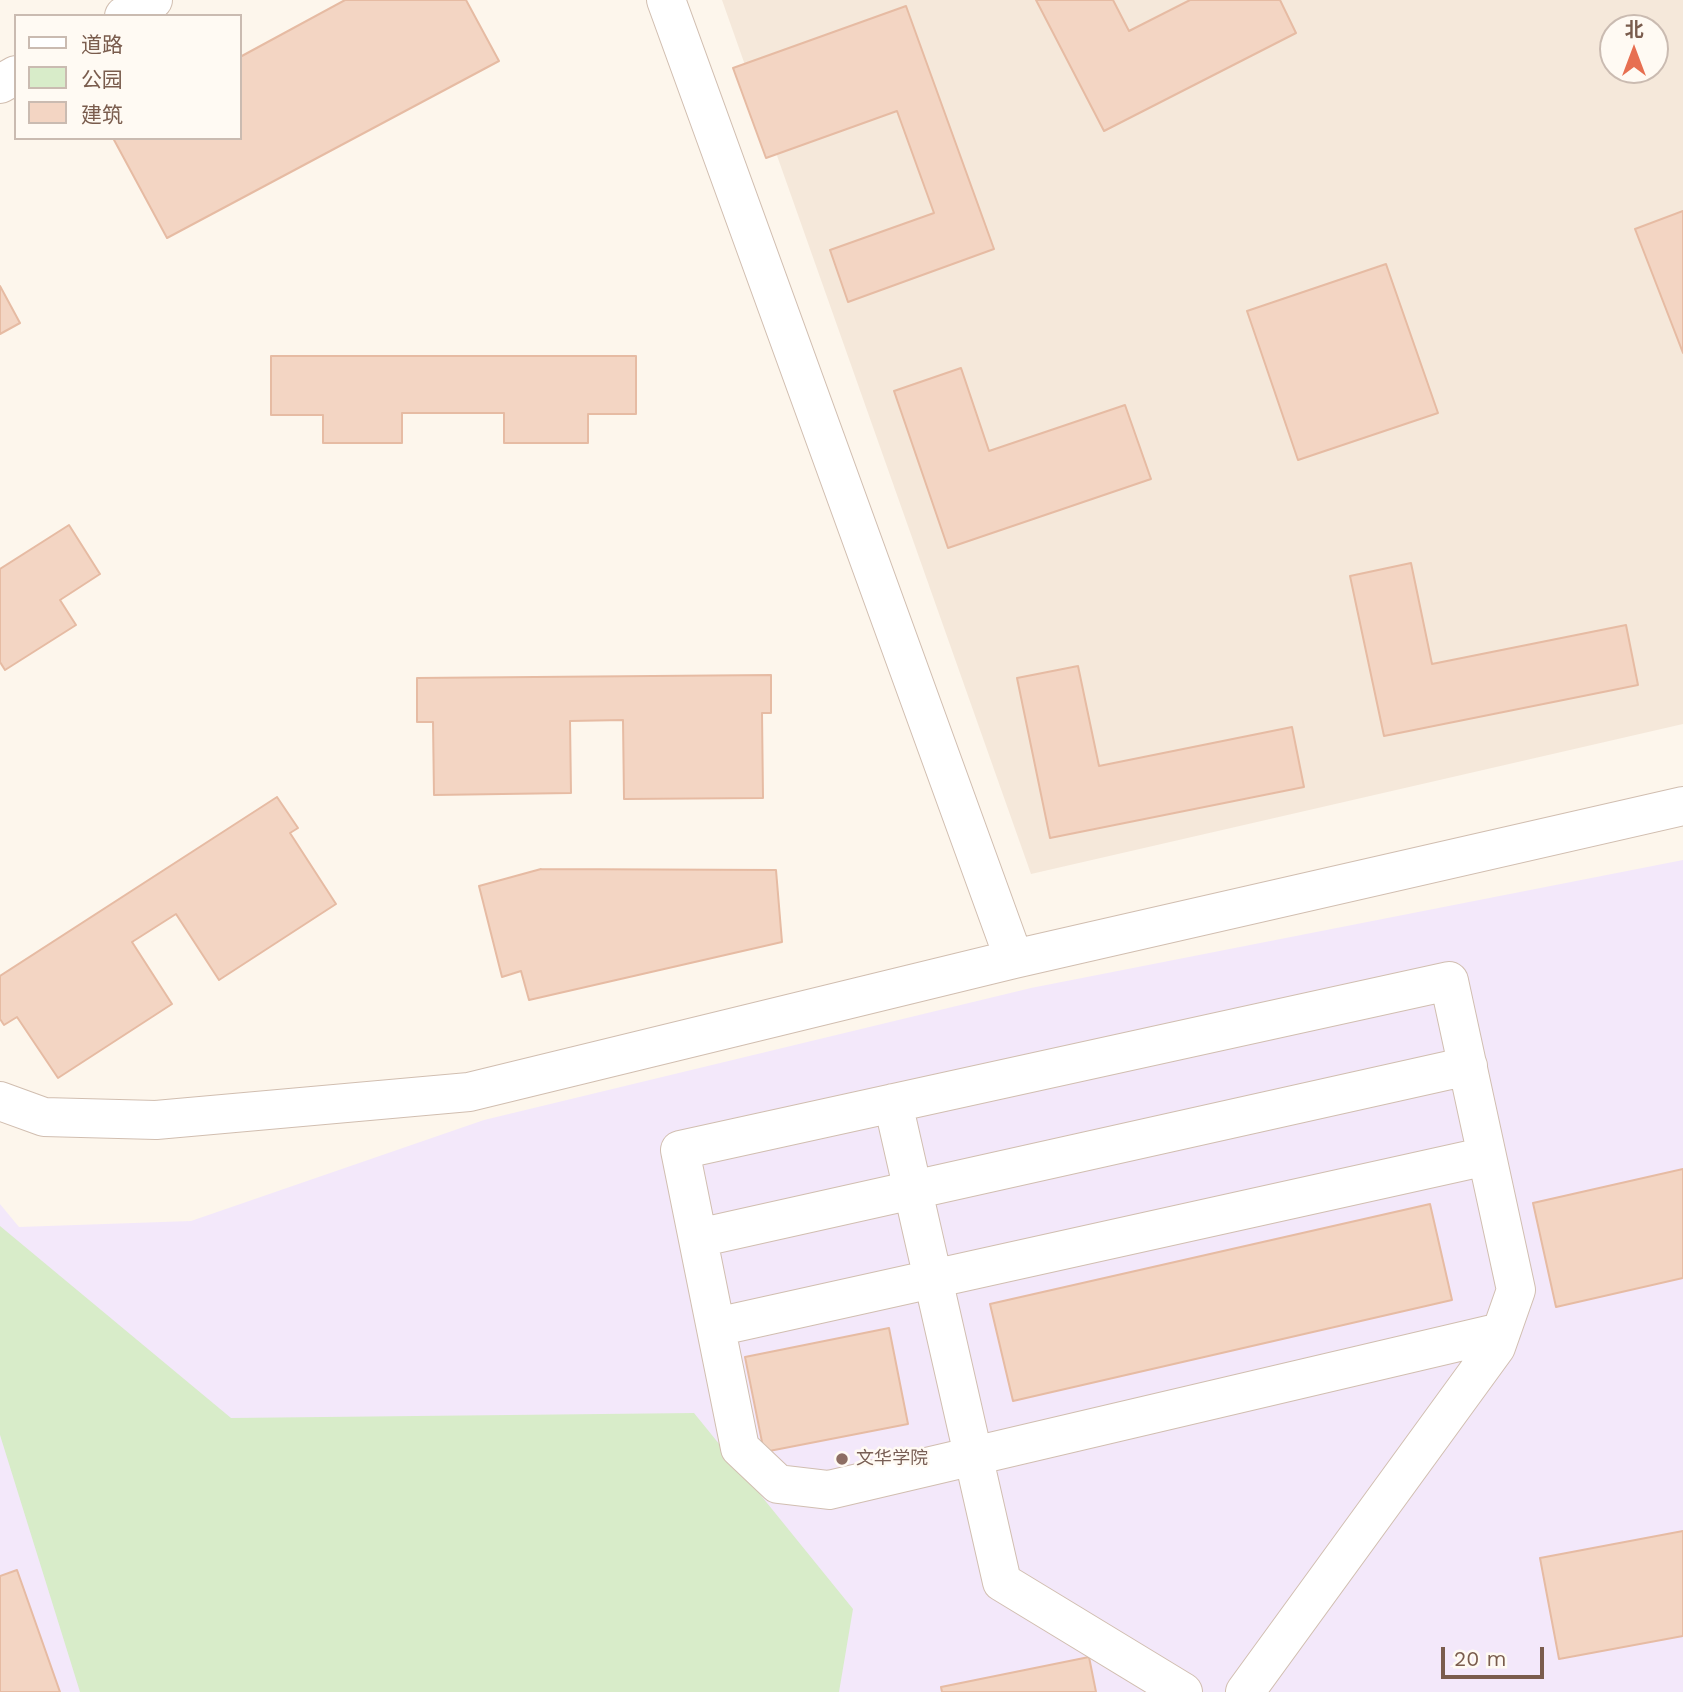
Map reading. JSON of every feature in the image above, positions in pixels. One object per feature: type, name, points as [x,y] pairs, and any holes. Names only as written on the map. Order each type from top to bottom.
[{"type":"street","points":[[128,14],[153,0]]},
{"type":"street","points":[[666,0],[1014,959]]},
{"type":"street","points":[[0,1101],[44,1117],[156,1120],[468,1092],[1014,959],[1683,806]]},
{"type":"street","points":[[1245,1692],[1496,1347],[1516,1290],[1449,981],[680,1150],[740,1448],[778,1484],[829,1490],[1501,1332]]},
{"type":"street","points":[[698,1238],[1468,1066]]},
{"type":"street","points":[[893,1103],[1002,1582],[1183,1692]]},
{"type":"street","points":[[716,1327],[1487,1156]]},
{"type":"shaded area","points":[[722,0],[1683,0],[1683,724],[1031,874]]},
{"type":"shaded area","name":"文华学院","points":[[1683,860],[1683,1692],[0,1692],[0,1204],[19,1227],[191,1221],[484,1120],[1031,988]]},
{"type":"green space","points":[[0,1226],[231,1418],[694,1413],[853,1609],[839,1692],[80,1692],[0,1435]]},
{"type":"building","points":[[345,0],[466,0],[499,61],[167,238],[114,140],[242,140],[242,56]]},
{"type":"building","points":[[1036,0],[1113,0],[1129,31],[1190,0],[1280,0],[1296,33],[1104,131]]},
{"type":"building","points":[[906,6],[994,249],[848,302],[830,250],[934,213],[897,111],[766,158],[733,68]]},
{"type":"building","points":[[1683,211],[1683,353],[1635,229]]},
{"type":"building","points":[[1386,264],[1438,413],[1298,460],[1247,311]]},
{"type":"building","points":[[0,286],[20,323],[0,334]]},
{"type":"building","points":[[271,356],[636,356],[636,414],[588,414],[588,443],[504,443],[504,413],[402,413],[402,443],[323,443],[323,415],[271,415]]},
{"type":"building","points":[[961,368],[989,451],[1125,405],[1151,479],[948,548],[894,391]]},
{"type":"building","points":[[69,525],[100,574],[60,600],[76,625],[5,670],[0,662],[0,569]]},
{"type":"building","points":[[1411,563],[1432,664],[1626,625],[1638,685],[1384,736],[1350,576]]},
{"type":"building","points":[[1078,666],[1099,766],[1292,727],[1304,787],[1050,838],[1017,678]]},
{"type":"building","points":[[771,675],[771,713],[762,713],[763,798],[624,799],[623,720],[570,721],[571,793],[434,795],[433,722],[417,722],[417,678]]},
{"type":"building","points":[[277,797],[298,828],[290,833],[336,904],[219,980],[176,914],[132,942],[172,1004],[58,1078],[17,1017],[4,1025],[0,1019],[0,976]]},
{"type":"building","points":[[541,869],[776,870],[782,942],[529,1000],[521,971],[502,977],[479,886]]},
{"type":"building","points":[[1683,1169],[1683,1278],[1556,1307],[1533,1203]]},
{"type":"building","points":[[1430,1204],[1452,1300],[1013,1401],[990,1304]]},
{"type":"building","points":[[889,1328],[908,1424],[764,1452],[745,1357]]},
{"type":"building","points":[[1683,1531],[1683,1636],[1559,1659],[1540,1558]]},
{"type":"building","points":[[17,1570],[60,1692],[0,1692],[0,1576]]},
{"type":"building","points":[[1089,1657],[1096,1692],[942,1692],[941,1687]]},
{"type":"place","name":"文华学院","points":[[842,1459]]}]
